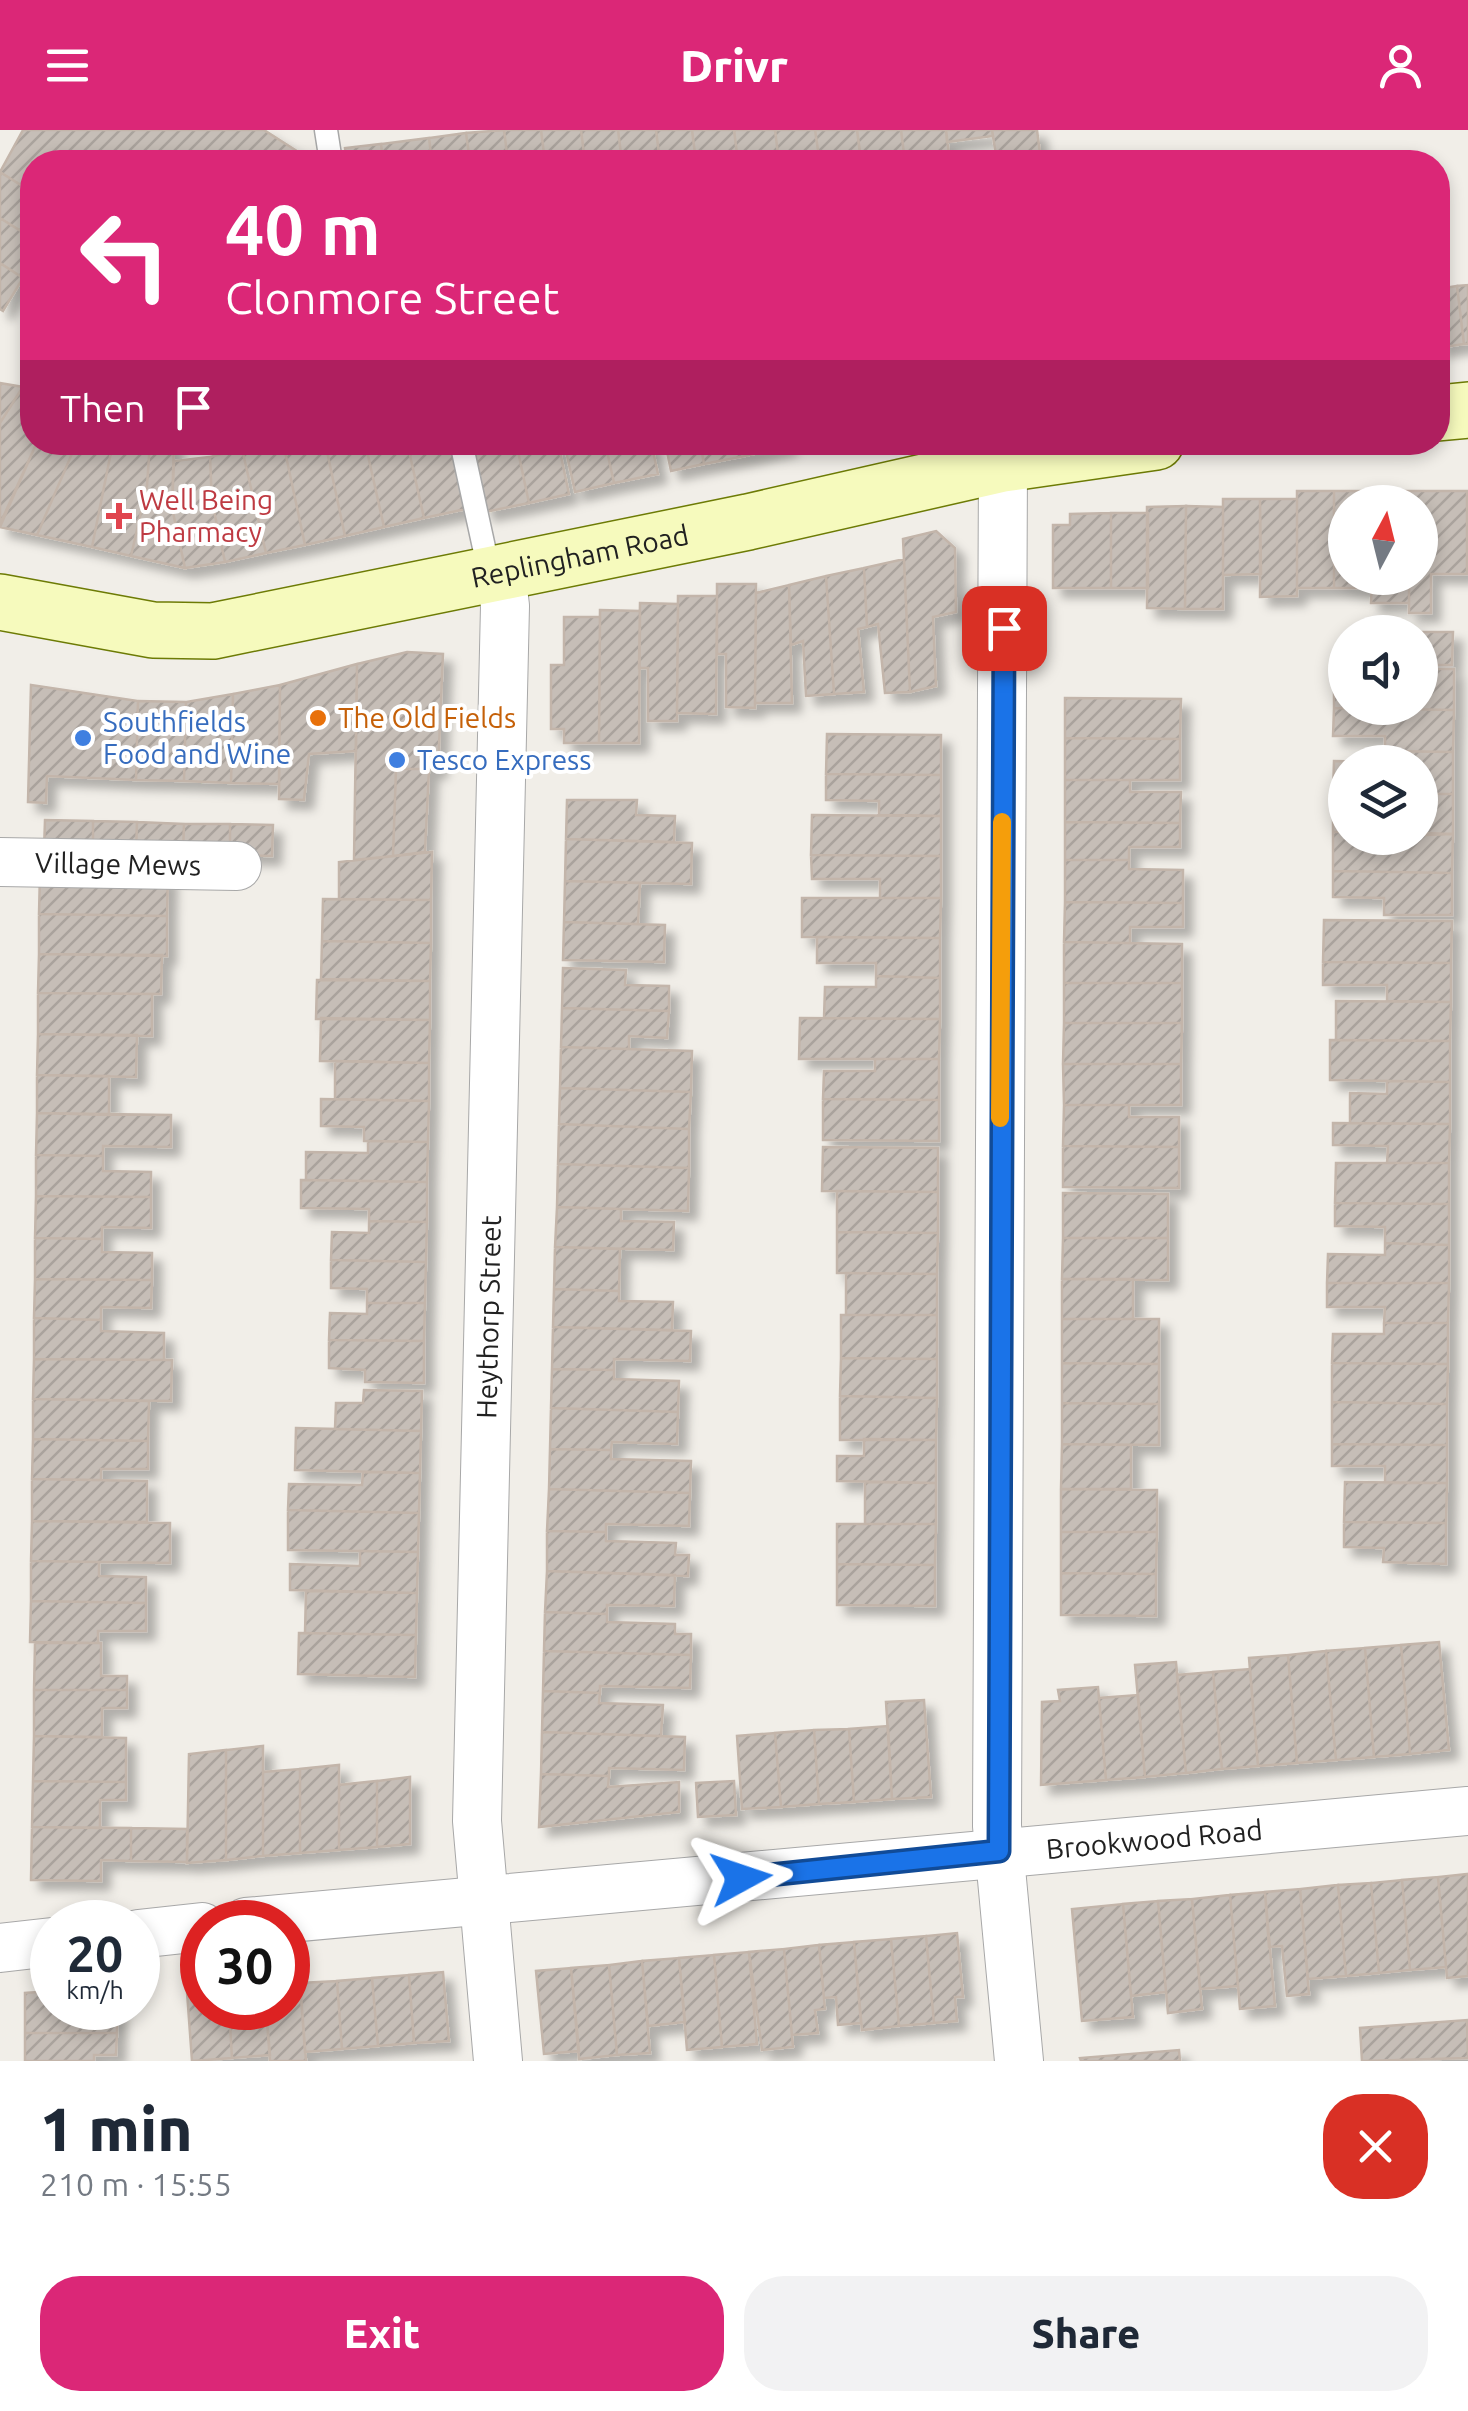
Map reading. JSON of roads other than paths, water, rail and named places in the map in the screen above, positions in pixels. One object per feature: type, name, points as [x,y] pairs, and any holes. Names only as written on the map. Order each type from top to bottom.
[{"type":"street","name":"Replingham Road","points":[[0,602],[153,630],[213,631],[1003,464],[1066,455]]},
{"type":"street","points":[[1003,464],[999,1851],[1018,2061]]},
{"type":"street","name":"Heythorp Street","points":[[495,574],[505,606],[476,1821],[498,2061]]},
{"type":"street","name":"Village Mews","points":[[0,862],[236,866]]},
{"type":"street","name":"Brookwood Road","points":[[310,1916],[1468,1811]]},
{"type":"street","points":[[0,1948],[30,1945]]},
{"type":"lane","points":[[464,455],[495,574]]},
{"type":"place","name":"Well Being Pharmacy","points":[[119,516]]},
{"type":"place","name":"The Old Fields","points":[[318,718]]},
{"type":"place","name":"Southfields Food and Wine","points":[[83,738]]},
{"type":"place","name":"Tesco Express","points":[[397,760]]}]
